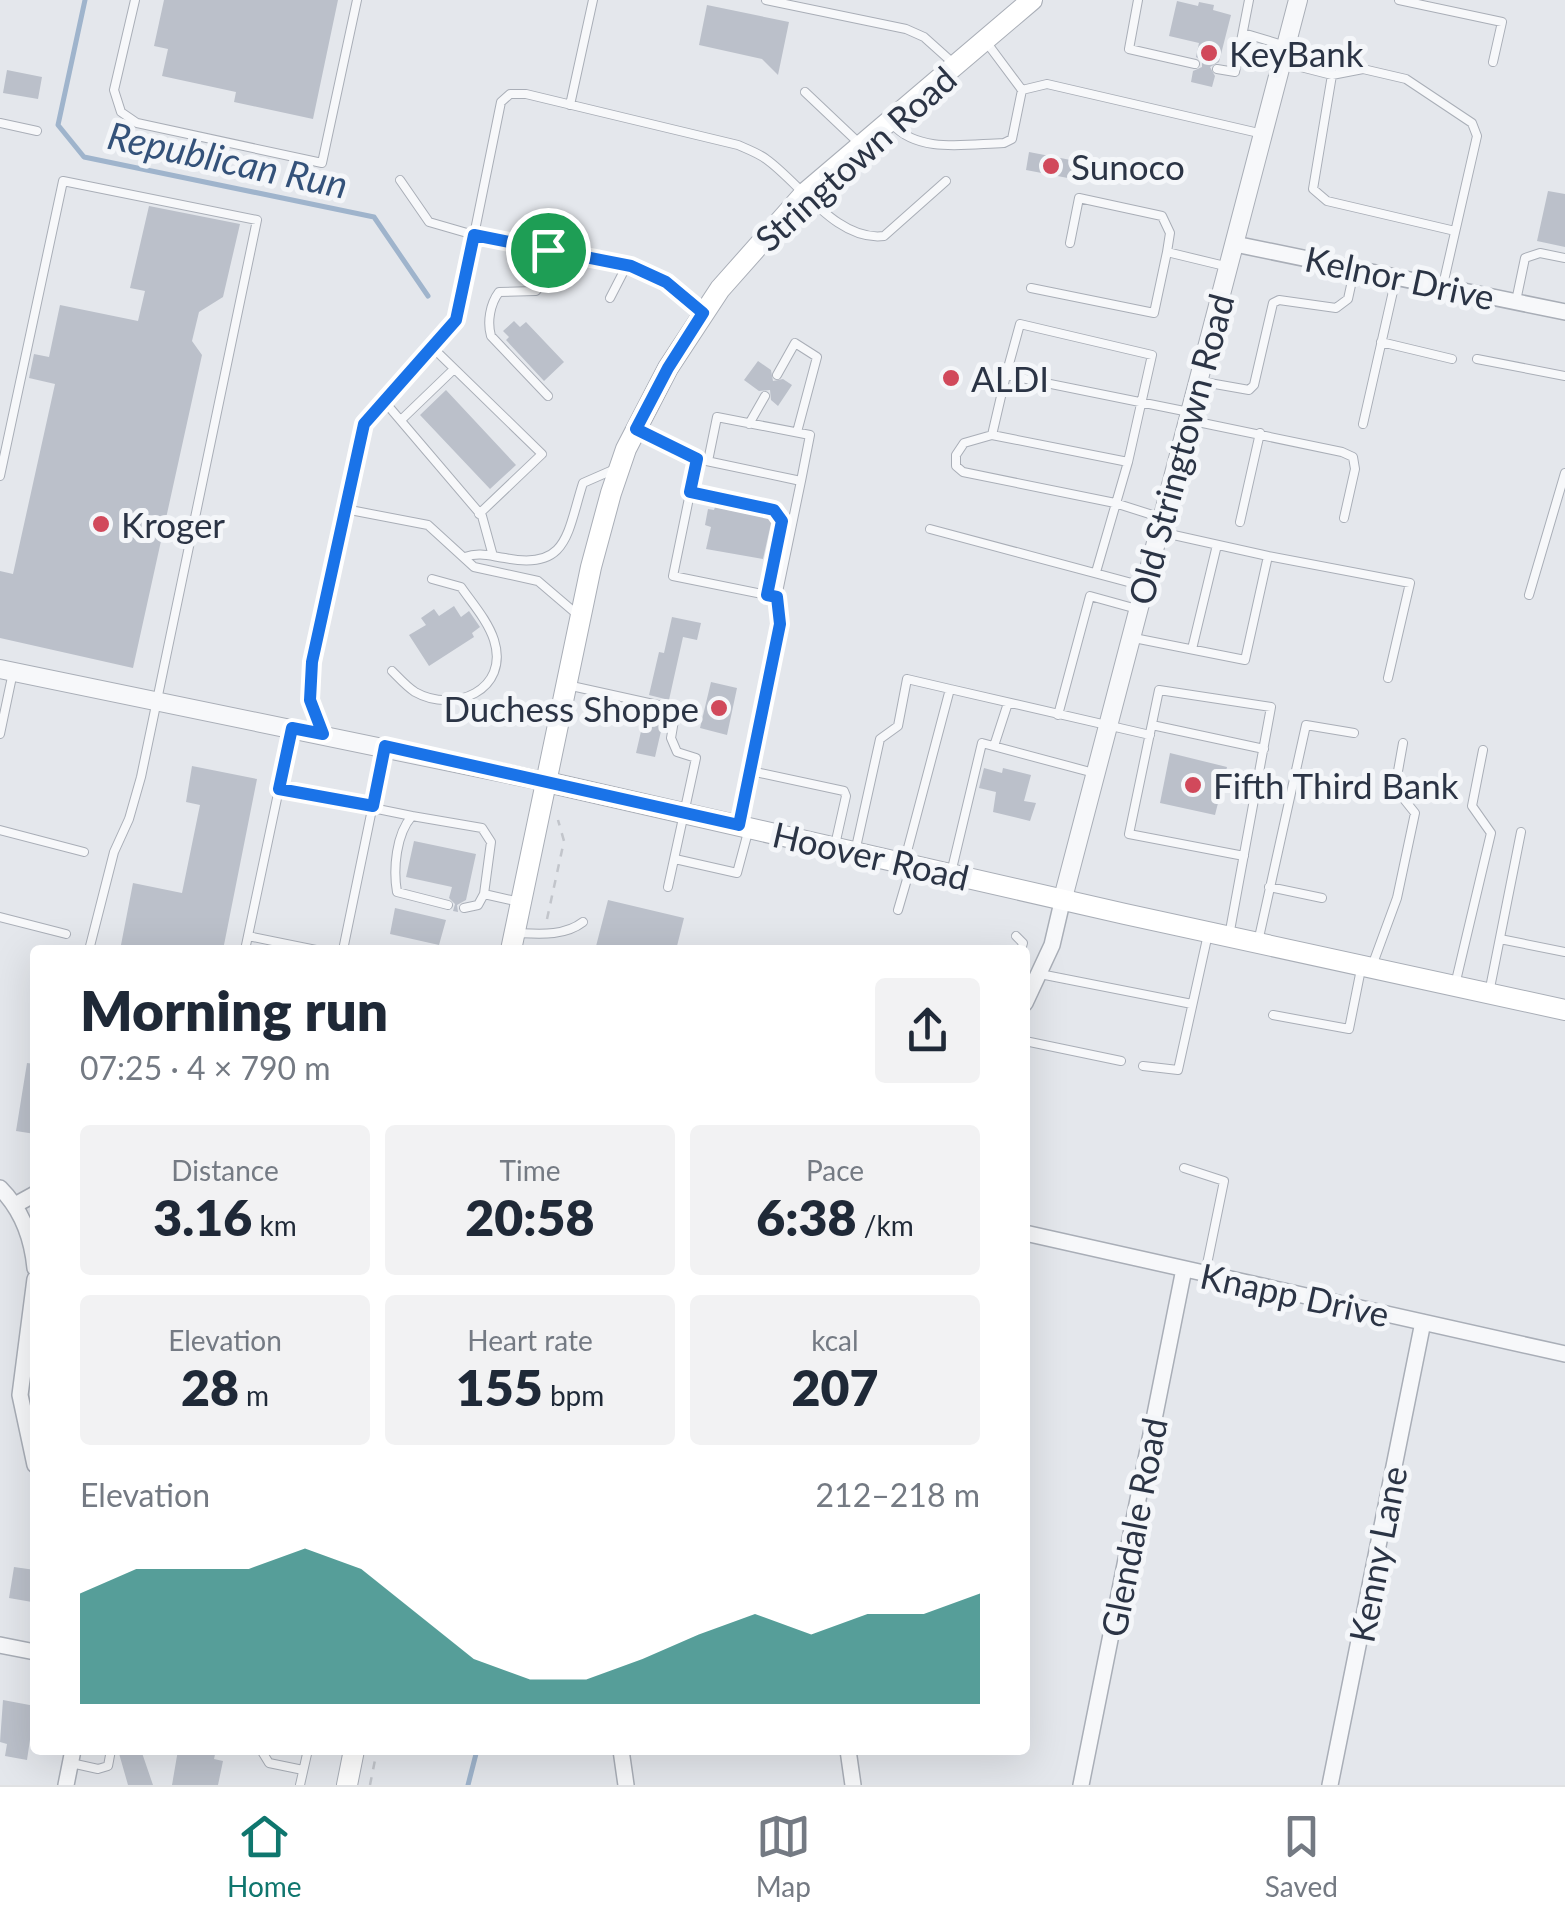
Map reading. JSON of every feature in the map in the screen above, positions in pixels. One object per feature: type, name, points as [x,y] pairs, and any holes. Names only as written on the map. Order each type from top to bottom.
[{"type":"main road","name":"Stringtown Road","points":[[512,941],[590,568],[619,467],[668,368],[703,313],[760,240],[805,193],[1032,0]]},
{"type":"main road","name":"Hoover Road","points":[[547,782],[1565,1010]]},
{"type":"main road","points":[[348,1785],[353,1755]]},
{"type":"street","name":"Old Stringtown Road","points":[[1064,898],[1298,0]]},
{"type":"street","name":"Kelnor Drive","points":[[1235,244],[1565,312]]},
{"type":"street","name":"Hoover Road","points":[[7,670],[547,782]]},
{"type":"street","points":[[1030,993],[1056,930],[1064,898]]},
{"type":"street","points":[[0,1188],[15,1205],[30,1238]]},
{"type":"street","points":[[15,1205],[30,1197]]},
{"type":"street","name":"Knapp Drive","points":[[1030,1234],[1565,1354]]},
{"type":"street","name":"Glendale Road","points":[[1081,1785],[1184,1269]]},
{"type":"street","points":[[30,1317],[20,1395],[30,1442]]},
{"type":"street","name":"Kenny Lane","points":[[1330,1785],[1423,1322]]},
{"type":"street","points":[[0,1394],[20,1395]]},
{"type":"street","points":[[0,1645],[30,1651]]},
{"type":"street","points":[[621,1755],[626,1785]]},
{"type":"street","points":[[849,1755],[853,1785]]},
{"type":"street","points":[[66,1785],[72,1756]]},
{"type":"lane","points":[[135,0],[114,90],[121,112],[136,123],[322,163],[357,0]]},
{"type":"lane","points":[[570,105],[592,0]]},
{"type":"lane","points":[[766,0],[906,29],[924,37],[956,66]]},
{"type":"lane","points":[[1138,0],[1129,49],[1195,64]]},
{"type":"lane","points":[[1217,69],[1234,72],[1250,0]]},
{"type":"lane","points":[[1399,0],[1502,22],[1493,62]]},
{"type":"lane","points":[[1243,34],[1332,74],[1363,69],[1406,79],[1472,123],[1476,136],[1443,285]]},
{"type":"lane","points":[[890,121],[903,136],[918,142],[1012,140],[1022,90],[986,40]]},
{"type":"lane","points":[[1332,74],[1313,189],[1327,201],[1455,231]]},
{"type":"lane","points":[[1022,90],[1048,84],[1263,134]]},
{"type":"lane","points":[[805,92],[861,145]]},
{"type":"lane","points":[[323,734],[310,700],[312,662],[364,424],[456,320],[501,102],[510,94],[526,94],[738,145],[767,160],[842,224],[871,238],[884,236],[946,181]]},
{"type":"lane","points":[[0,124],[37,131]]},
{"type":"lane","points":[[400,180],[429,222],[474,235],[627,264],[666,282],[703,313]]},
{"type":"lane","points":[[0,476],[62,181],[257,220],[158,700],[130,820],[114,852],[89,945]]},
{"type":"lane","points":[[1031,288],[1154,313],[1170,233],[1162,216],[1079,198],[1070,243]]},
{"type":"lane","points":[[548,250],[542,285],[536,291],[499,292],[488,325],[491,336],[548,396]]},
{"type":"lane","points":[[1166,252],[1229,267]]},
{"type":"lane","points":[[1516,302],[1525,258],[1540,253],[1565,258]]},
{"type":"lane","points":[[610,298],[627,264]]},
{"type":"lane","points":[[1198,382],[1249,390],[1254,385],[1273,303],[1279,300],[1336,308],[1348,299],[1355,267]]},
{"type":"lane","points":[[1362,424],[1396,276]]},
{"type":"lane","points":[[992,435],[1020,324],[1152,355],[1128,462],[1096,572]]},
{"type":"lane","points":[[1381,342],[1452,360]]},
{"type":"lane","points":[[778,375],[795,344],[817,357],[797,432]]},
{"type":"lane","points":[[432,347],[542,454],[479,514]]},
{"type":"lane","points":[[1478,359],[1565,376]]},
{"type":"lane","points":[[401,420],[454,369]]},
{"type":"lane","points":[[1006,375],[1142,403],[1342,452],[1353,458],[1355,469],[1344,518]]},
{"type":"lane","points":[[750,424],[765,396]]},
{"type":"lane","points":[[384,401],[479,514],[493,556]]},
{"type":"lane","points":[[708,461],[718,418],[810,435],[772,596]]},
{"type":"lane","points":[[636,429],[697,459],[801,481]]},
{"type":"lane","points":[[1240,522],[1260,433]]},
{"type":"lane","points":[[1128,462],[992,435],[964,444],[956,456],[956,466],[963,472],[1116,504],[1160,525],[1217,544],[1410,583],[1388,678]]},
{"type":"lane","points":[[697,459],[672,576],[772,596]]},
{"type":"lane","points":[[465,557],[476,553],[542,562],[562,545],[583,483],[619,467]]},
{"type":"lane","points":[[1528,595],[1565,473]]},
{"type":"lane","points":[[675,859],[737,873],[750,770],[780,624],[772,596],[782,521],[774,510],[690,492]]},
{"type":"lane","points":[[345,509],[428,526],[474,566],[538,581],[581,617]]},
{"type":"lane","points":[[930,529],[1143,586]]},
{"type":"lane","points":[[1192,649],[1217,544]]},
{"type":"lane","points":[[1130,637],[1245,660],[1268,556]]},
{"type":"lane","points":[[392,671],[417,693],[458,701],[472,698],[488,684],[496,665],[494,640],[461,587],[432,578]]},
{"type":"lane","points":[[1058,715],[1090,596],[1137,609]]},
{"type":"lane","points":[[0,734],[7,670]]},
{"type":"lane","points":[[845,850],[880,739],[898,726],[907,679],[1106,727],[1151,730],[1264,749]]},
{"type":"lane","points":[[567,686],[676,709],[671,738],[677,752],[696,758],[668,888]]},
{"type":"lane","points":[[898,910],[950,689]]},
{"type":"lane","points":[[1143,1066],[1178,1070],[1192,1004],[1244,856],[1271,706],[1159,690],[1129,834],[1244,856]]},
{"type":"lane","points":[[994,746],[1008,703]]},
{"type":"lane","points":[[1258,942],[1306,725],[1354,733]]},
{"type":"lane","points":[[246,945],[292,728]]},
{"type":"lane","points":[[951,873],[982,743],[1094,773]]},
{"type":"lane","points":[[1273,1015],[1350,1029],[1367,965],[1396,898],[1414,813],[1394,788],[1404,744]]},
{"type":"lane","points":[[344,945],[385,746]]},
{"type":"lane","points":[[1456,985],[1491,834],[1472,806],[1483,750]]},
{"type":"lane","points":[[750,770],[844,791],[845,850]]},
{"type":"lane","points":[[279,789],[482,828],[491,842],[490,872],[478,905],[464,908]]},
{"type":"lane","points":[[412,816],[400,838],[394,878],[396,892],[448,905]]},
{"type":"lane","points":[[0,830],[84,852]]},
{"type":"lane","points":[[1489,993],[1521,832]]},
{"type":"lane","points":[[1269,888],[1322,898]]},
{"type":"lane","points":[[484,894],[520,902]]},
{"type":"lane","points":[[0,918],[66,934]]},
{"type":"lane","points":[[512,941],[571,930],[583,922]]},
{"type":"lane","points":[[248,936],[292,945]]},
{"type":"lane","points":[[1016,936],[1023,945]]},
{"type":"lane","points":[[1500,939],[1565,952]]},
{"type":"lane","points":[[1040,974],[1192,1004]]},
{"type":"lane","points":[[1030,1042],[1121,1061]]},
{"type":"lane","points":[[1184,1168],[1224,1181],[1205,1274]]},
{"type":"lane","points":[[72,1756],[98,1769],[108,1766],[111,1755]]},
{"type":"lane","points":[[264,1755],[269,1763],[304,1770]]},
{"type":"lane","points":[[300,1785],[306,1755]]},
{"type":"path","points":[[544,934],[564,841],[556,811]]},
{"type":"path","points":[[370,1785],[376,1755]]},
{"type":"building","points":[[164,0],[338,0],[313,119],[234,102],[236,92],[162,76],[168,49],[154,46]]},
{"type":"building","name":"KeyBank","points":[[1177,1],[1214,5],[1213,10],[1231,15],[1219,62],[1210,67],[1215,76],[1212,87],[1191,82],[1193,71],[1202,67],[1202,61],[1196,57],[1199,43],[1169,36]]},
{"type":"building","points":[[707,5],[789,22],[778,75],[762,59],[699,45]]},
{"type":"building","points":[[7,70],[42,77],[38,99],[3,93]]},
{"type":"building","name":"Sunoco","points":[[1029,152],[1076,161],[1073,179],[1026,170]]},
{"type":"building","points":[[1548,191],[1565,194],[1565,247],[1537,241]]},
{"type":"building","points":[[149,206],[240,224],[223,297],[199,312],[192,341],[202,355],[133,668],[0,638],[0,571],[13,574],[55,384],[29,378],[34,354],[49,357],[60,305],[138,321],[145,291],[130,288]]},
{"type":"building","points":[[514,321],[520,327],[526,322],[564,362],[544,381],[506,340],[509,337],[503,331]]},
{"type":"building","points":[[758,361],[771,370],[773,381],[783,379],[792,385],[778,406],[771,400],[770,390],[759,391],[744,380]]},
{"type":"building","points":[[446,390],[516,465],[490,489],[420,415]]},
{"type":"building","points":[[715,507],[772,519],[763,559],[706,549],[711,527],[705,525],[708,509]]},
{"type":"building","points":[[454,606],[461,617],[469,611],[480,627],[472,633],[474,637],[429,666],[409,635],[426,625],[421,618],[434,609],[439,616]]},
{"type":"building","points":[[672,617],[701,623],[697,640],[683,637],[669,700],[649,695]]},
{"type":"building","name":"Duchess Shoppe","points":[[711,682],[737,688],[727,735],[700,728]]},
{"type":"building","points":[[646,710],[665,714],[655,757],[636,753]]},
{"type":"building","name":"Fifth Third Bank","points":[[1170,753],[1227,767],[1215,815],[1160,803]]},
{"type":"building","points":[[192,766],[257,779],[224,945],[121,945],[133,883],[182,893],[200,805],[186,802]]},
{"type":"building","points":[[984,768],[1031,775],[1024,801],[1036,803],[1030,821],[993,812],[996,792],[979,788]]},
{"type":"building","points":[[414,841],[476,854],[466,900],[457,905],[458,912],[453,911],[455,904],[449,898],[452,887],[406,877]]},
{"type":"building","points":[[608,900],[684,918],[677,945],[596,945]]},
{"type":"building","points":[[395,908],[446,920],[439,945],[390,934]]},
{"type":"building","points":[[27,1063],[30,1063],[30,1133],[16,1131]]},
{"type":"building","points":[[14,1567],[30,1569],[30,1602],[9,1598]]},
{"type":"building","points":[[3,1700],[30,1705],[27,1760],[5,1756],[7,1744],[0,1742]]},
{"type":"building","points":[[119,1755],[143,1755],[153,1785],[128,1785]]},
{"type":"building","points":[[177,1755],[215,1755],[214,1759],[223,1761],[218,1785],[172,1785]]},
{"type":"waterway","name":"Republican Run","points":[[85,0],[58,125],[84,157],[374,217],[428,296]]},
{"type":"waterway","name":"Republican Run","points":[[468,1785],[476,1755]]},
{"type":"place","name":"KeyBank","points":[[1209,53]]},
{"type":"place","name":"Sunoco","points":[[1051,166]]},
{"type":"place","name":"ALDI","points":[[951,378]]},
{"type":"place","name":"Kroger","points":[[101,524]]},
{"type":"place","name":"Duchess Shoppe","points":[[719,708]]},
{"type":"place","name":"Fifth Third Bank","points":[[1193,785]]},
{"type":"route","points":[[474,235],[548,250],[631,266],[666,282],[703,313],[636,429],[697,459],[690,492],[774,510],[782,521],[767,595],[777,597],[780,624],[739,825],[385,746],[373,806],[279,789],[292,728],[323,734],[310,700],[312,662],[364,424],[456,320],[474,235]]}]
